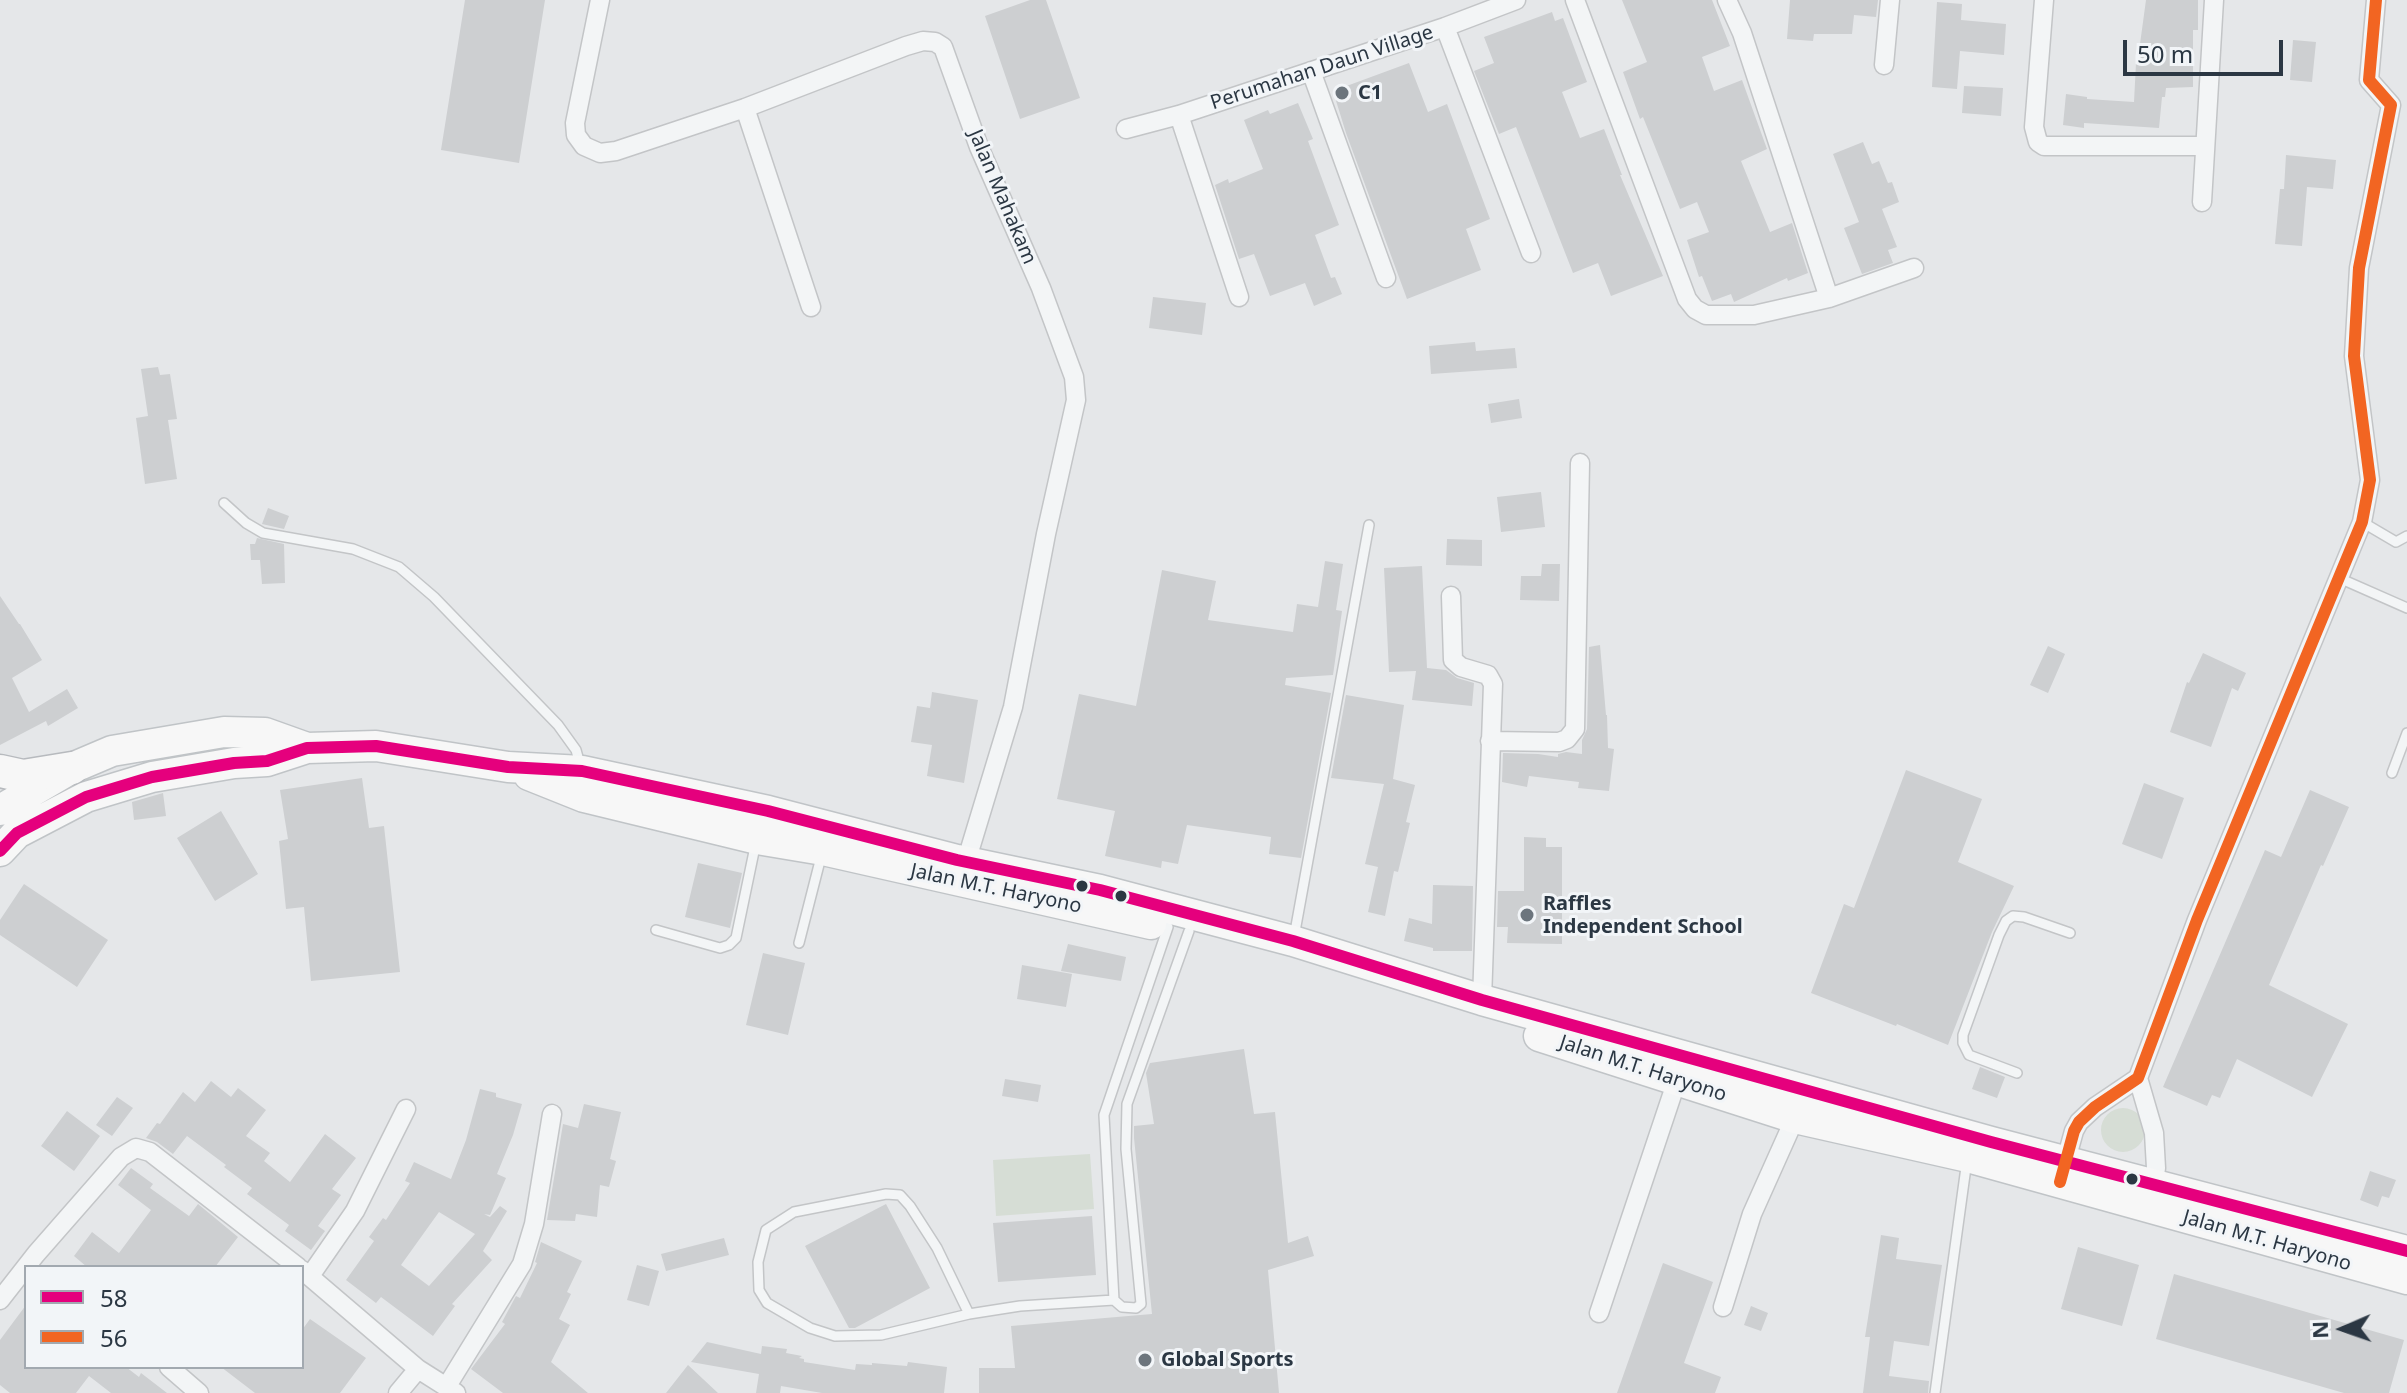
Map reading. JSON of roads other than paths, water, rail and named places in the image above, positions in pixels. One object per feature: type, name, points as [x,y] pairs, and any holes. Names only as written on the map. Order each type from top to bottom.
[{"type":"highway","points":[[0,771],[23,776],[72,768]]},
{"type":"main road","name":"Jalan M.T. Haryono","points":[[0,810],[72,768],[112,751],[224,732],[265,733],[307,748]]},
{"type":"main road","name":"Jalan M.T. Haryono","points":[[0,851],[17,833],[86,797],[152,777],[234,763],[267,761],[307,748],[376,746],[508,767],[582,771],[768,811],[933,864],[1333,969],[1795,1118],[1968,1157],[2063,1171]]},
{"type":"main road","name":"Jalan M.T. Haryono","points":[[508,767],[584,797],[757,839],[933,864],[966,862],[1100,890],[1293,941],[1482,1000],[1991,1142],[2063,1171],[2407,1279]]},
{"type":"main road","name":"Jalan M.T. Haryono","points":[[2150,1196],[2407,1251]]},
{"type":"street","name":"Jalan Mahakam","points":[[600,0],[575,123],[576,135],[584,146],[600,153],[616,151],[745,108],[906,46],[923,41],[935,42],[943,47],[979,147],[1041,288],[1074,377],[1076,400],[1046,534],[1013,707],[966,862]]},
{"type":"street","name":"Perumahan Daun Village","points":[[1126,129],[1179,115],[1445,27],[1516,0]]},
{"type":"street","points":[[1575,0],[1687,299],[1695,309],[1706,315],[1754,315],[1829,298],[1914,268]]},
{"type":"street","points":[[1727,0],[1742,33],[1829,298]]},
{"type":"street","points":[[1742,0],[1742,33]]},
{"type":"street","points":[[1884,65],[1890,0]]},
{"type":"street","points":[[2044,0],[2034,127],[2038,142],[2044,146],[2205,146]]},
{"type":"street","points":[[2202,202],[2214,0]]},
{"type":"street","points":[[2063,1171],[2079,1122],[2095,1107],[2138,1078],[2197,920],[2362,522],[2370,480],[2354,356],[2359,268],[2399,106],[2369,80],[2376,0]]},
{"type":"street","points":[[1445,27],[1531,253]]},
{"type":"street","points":[[1311,71],[1386,278]]},
{"type":"street","points":[[745,108],[811,307]]},
{"type":"street","points":[[1179,115],[1239,297]]},
{"type":"street","points":[[1490,741],[1559,742],[1567,739],[1575,729],[1580,463]]},
{"type":"street","points":[[1451,596],[1453,660],[1461,667],[1488,675],[1493,684],[1482,1000]]},
{"type":"street","points":[[2138,1078],[2154,1133],[2156,1168],[2150,1196]]},
{"type":"street","points":[[1599,1313],[1677,1080]]},
{"type":"street","points":[[304,1270],[355,1211],[406,1109]]},
{"type":"street","points":[[304,1272],[418,1369],[452,1390],[522,1264],[534,1224],[552,1114]]},
{"type":"street","points":[[1723,1307],[1752,1214],[1795,1118]]},
{"type":"street","points":[[27,1265],[121,1157],[130,1150],[142,1148],[295,1265]]},
{"type":"street","points":[[36,1254],[49,1265]]},
{"type":"street","points":[[0,1300],[24,1269]]},
{"type":"street","points":[[171,1369],[199,1393]]},
{"type":"street","points":[[398,1393],[418,1369]]},
{"type":"lane","points":[[224,503],[246,523],[263,533],[353,549],[399,567],[434,597],[558,725],[576,750],[582,771]]},
{"type":"lane","points":[[2362,522],[2396,542],[2407,536]]},
{"type":"lane","points":[[1293,941],[1369,525]]},
{"type":"lane","points":[[2339,578],[2407,608]]},
{"type":"lane","points":[[2392,773],[2407,733]]},
{"type":"lane","points":[[656,930],[720,948],[729,945],[736,938],[757,839]]},
{"type":"lane","points":[[799,943],[823,850]]},
{"type":"lane","points":[[2017,1073],[1969,1055],[1963,1043],[1963,1035],[1999,935],[2006,921],[2013,916],[2070,933]]},
{"type":"lane","points":[[1114,1300],[1104,1115],[1179,929]]},
{"type":"lane","points":[[969,1314],[937,1248],[900,1195],[886,1194],[794,1212],[766,1230],[758,1262],[759,1290],[767,1303],[810,1328],[835,1336],[881,1335],[969,1314],[1020,1306],[1114,1300],[1122,1307],[1136,1308],[1141,1304],[1126,1142],[1127,1104],[1179,929]]},
{"type":"lane","points":[[1113,1088],[1131,1094]]},
{"type":"lane","points":[[1106,1145],[1126,1142]]},
{"type":"lane","points":[[1935,1393],[1968,1157]]},
{"type":"place","name":"C1","points":[[1342,93]]},
{"type":"place","name":"Raffles Independent School","points":[[1527,915]]},
{"type":"place","name":"Global Sports","points":[[1145,1360]]}]
